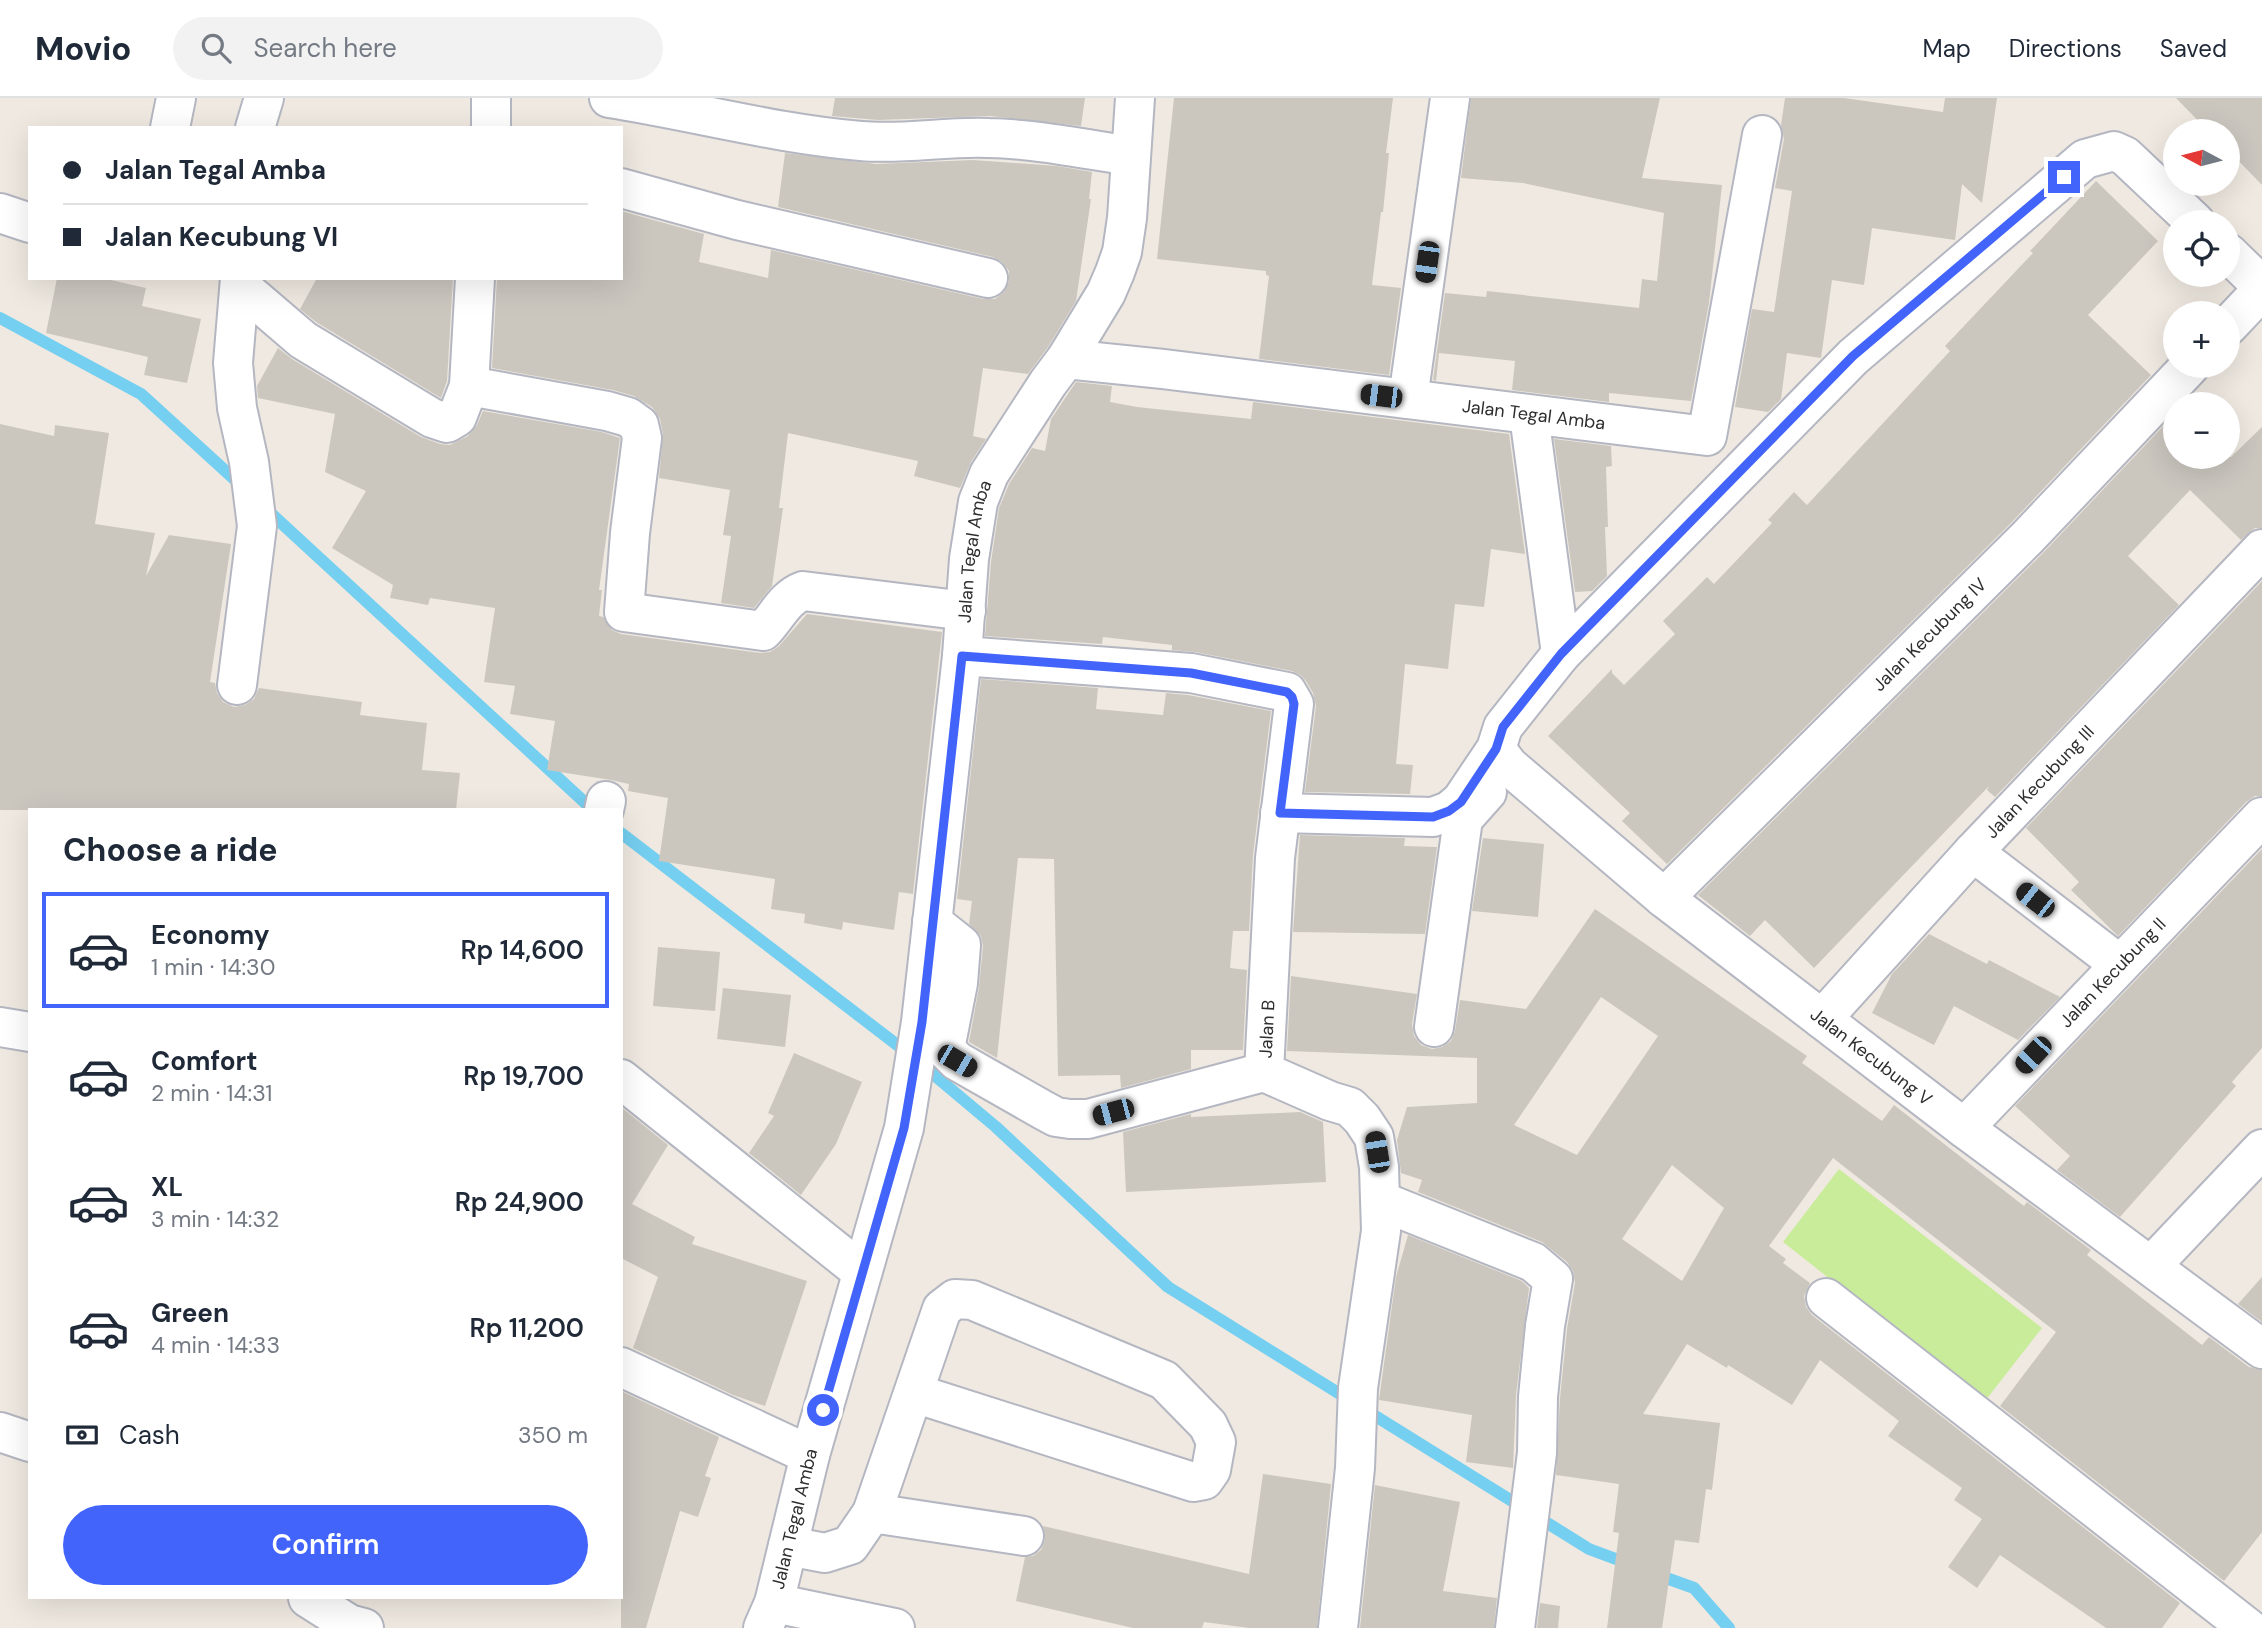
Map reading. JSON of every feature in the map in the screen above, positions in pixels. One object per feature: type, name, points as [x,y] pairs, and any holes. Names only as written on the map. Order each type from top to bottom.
[{"type":"street","points":[[170,126],[176,98]]},
{"type":"street","points":[[256,126],[264,98]]},
{"type":"street","points":[[491,98],[491,126]]},
{"type":"street","points":[[609,98],[840,139],[923,142],[975,137],[1131,156]]},
{"type":"street","name":"Jalan Tegal Amba","points":[[777,1585],[810,1455],[904,1128],[922,1022],[962,656],[969,559],[978,502],[989,474],[1066,359],[1106,293],[1122,253],[1135,98]]},
{"type":"street","points":[[1408,399],[1450,98]]},
{"type":"street","name":"Jalan Tegal Amba","points":[[1066,359],[1707,436],[1762,135]]},
{"type":"street","points":[[1434,1027],[1463,819],[1503,758],[1503,727],[1561,654],[1853,356],[2085,159],[2113,151],[2125,156],[2182,210]]},
{"type":"street","points":[[623,189],[737,220],[988,278]]},
{"type":"street","points":[[0,213],[28,222]]},
{"type":"street","points":[[2240,265],[2262,288],[2240,313]]},
{"type":"street","points":[[240,282],[303,340],[432,418],[447,423],[457,417],[469,386],[475,280]]},
{"type":"street","points":[[237,685],[257,526],[249,462],[237,408],[233,363],[240,282]]},
{"type":"street","name":"Jalan Kecubung IV","points":[[1664,898],[2027,538],[2179,378]]},
{"type":"street","points":[[469,386],[607,411],[628,417],[639,425],[642,438],[630,533],[624,612],[763,631],[775,619],[784,603],[803,591],[965,611]]},
{"type":"street","points":[[1529,415],[1561,654]]},
{"type":"street","name":"Jalan Kecubung III","points":[[1822,1019],[1973,852],[2262,549]]},
{"type":"street","name":"Jalan B","points":[[962,656],[1191,673],[1287,692],[1292,697],[1294,704],[1275,858],[1264,1072],[1350,1107],[1362,1118],[1374,1137],[1381,1201],[1381,1231],[1358,1388],[1355,1468],[1338,1628]]},
{"type":"street","points":[[1280,813],[1433,817],[1461,802],[1503,758]]},
{"type":"street","name":"Jalan Kecubung V","points":[[1503,758],[1664,898],[1964,1128],[2262,1349]]},
{"type":"street","name":"Jalan Kecubung II","points":[[1964,1128],[2262,817]]},
{"type":"street","points":[[1973,852],[2119,964]]},
{"type":"street","points":[[932,922],[961,945],[958,983],[946,1049],[957,1061],[1056,1117],[1088,1119],[1264,1072]]},
{"type":"street","points":[[0,1027],[28,1032]]},
{"type":"street","points":[[623,1081],[862,1272]]},
{"type":"street","points":[[2151,1266],[2262,1149]]},
{"type":"street","points":[[1381,1201],[1533,1262],[1553,1279],[1538,1397],[1537,1453],[1515,1628]]},
{"type":"street","points":[[777,1585],[825,1553],[850,1545],[872,1513],[942,1309],[955,1298],[972,1300],[1164,1380],[1208,1425],[1216,1442],[1211,1470],[1203,1480],[1193,1482],[914,1393]]},
{"type":"street","points":[[1826,1298],[2248,1628]]},
{"type":"street","points":[[623,1368],[810,1455]]},
{"type":"street","points":[[0,1432],[28,1441]]},
{"type":"street","points":[[872,1513],[1024,1536]]},
{"type":"street","points":[[777,1585],[895,1628]]},
{"type":"street","points":[[311,1599],[356,1616]]},
{"type":"green space","points":[[1839,1169],[2042,1328],[1985,1401],[1783,1242]]},
{"type":"building","points":[[835,98],[1085,98],[1081,126],[990,116],[878,120],[832,116]]},
{"type":"building","points":[[1174,98],[1393,98],[1386,153],[1389,153],[1383,212],[1372,285],[1401,288],[1389,375],[1259,359],[1269,276],[1266,271],[1157,259]]},
{"type":"building","points":[[1471,98],[1660,98],[1642,178],[1722,185],[1709,303],[1691,401],[1609,393],[1609,402],[1512,390],[1515,361],[1439,353],[1436,381],[1433,380],[1445,293],[1486,297],[1487,291],[1639,308],[1642,279],[1657,281],[1664,213],[1523,183],[1461,178]]},
{"type":"building","points":[[1785,98],[1844,98],[1943,112],[1945,98],[1997,98],[1982,203],[1962,184],[1955,240],[1872,228],[1864,285],[1832,280],[1821,358],[1787,353],[1781,399],[1768,412],[1735,407],[1752,309],[1774,312],[1792,191],[1775,188],[1784,139],[1781,125]]},
{"type":"building","points":[[2176,98],[2262,98],[2262,185],[2240,162],[2240,119],[2196,119]]},
{"type":"building","points":[[785,153],[876,164],[973,160],[1057,166],[1092,172],[1091,199],[1076,301],[1028,374],[983,368],[973,436],[986,439],[971,462],[960,488],[914,476],[918,461],[788,433],[779,508],[783,508],[772,586],[754,608],[721,603],[731,536],[723,535],[730,490],[659,478],[663,434],[660,419],[652,407],[634,396],[613,390],[492,368],[497,280],[623,280],[623,212],[704,234],[699,262],[768,278],[771,250],[983,299],[995,299],[1004,292],[1009,282],[1009,271],[1002,262],[993,257],[778,207]]},
{"type":"building","points":[[2096,181],[2158,241],[2088,315],[2151,375],[2011,523],[1667,864],[1622,821],[1630,813],[1548,736],[1612,669],[1612,673],[1624,685],[1675,634],[1663,621],[1707,577],[1714,584],[1772,523],[1768,520],[1794,492],[1807,505],[1950,351],[1945,346],[2033,253],[2030,251]]},
{"type":"building","points":[[57,280],[111,280],[146,288],[142,306],[201,319],[187,383],[144,375],[148,357],[46,333]]},
{"type":"building","points":[[316,280],[453,280],[447,381],[441,398],[316,322],[300,309]]},
{"type":"building","points":[[278,348],[421,437],[440,444],[450,445],[468,436],[483,411],[602,432],[620,438],[599,590],[602,590],[599,616],[603,617],[612,630],[621,634],[760,653],[770,652],[779,646],[807,614],[942,632],[913,894],[899,892],[894,930],[843,922],[842,930],[804,923],[805,914],[771,909],[775,879],[659,861],[668,798],[628,791],[629,784],[547,770],[555,721],[510,714],[515,686],[484,682],[495,608],[430,598],[428,605],[390,598],[393,585],[332,548],[366,491],[325,472],[335,414],[258,398],[257,386]]},
{"type":"building","points":[[1076,382],[1112,386],[1110,402],[1137,407],[1251,419],[1253,402],[1509,434],[1525,554],[1491,549],[1484,607],[1455,604],[1448,669],[1405,664],[1396,764],[1413,765],[1410,794],[1305,792],[1316,706],[1306,681],[1292,671],[1172,650],[1172,645],[1103,637],[1102,644],[985,636],[999,508],[1009,484],[1032,448],[1045,451],[1051,419]]},
{"type":"building","points":[[0,424],[54,436],[55,425],[109,433],[95,524],[155,533],[146,576],[169,535],[231,544],[210,682],[215,683],[223,702],[234,707],[245,705],[254,699],[259,688],[362,702],[360,715],[427,723],[422,770],[460,773],[456,808],[0,810]]},
{"type":"building","points":[[2163,426],[2163,469],[2240,469],[2240,448],[2262,427],[2262,528],[2255,528],[2241,540],[2190,490],[2128,556],[2179,605],[1995,797],[1987,790],[1989,786],[1814,968],[1765,920],[1750,936],[1698,895],[2043,553]]},
{"type":"building","points":[[1554,439],[1611,446],[1612,466],[1606,467],[1607,576],[1592,591],[1575,592]]},
{"type":"building","points":[[2262,581],[2262,796],[2255,796],[2246,802],[2118,936],[2071,890],[2079,882],[2026,828]]},
{"type":"building","points":[[981,679],[1098,688],[1096,709],[1163,715],[1166,693],[1271,711],[1253,855],[1249,931],[1233,931],[1230,968],[1247,970],[1243,1050],[1191,1050],[1191,1069],[1121,1088],[1120,1075],[1058,1076],[1054,859],[1018,858],[997,1058],[969,1042],[983,946],[981,936],[969,924],[972,901],[957,899]]},
{"type":"building","points":[[1300,835],[1405,838],[1404,846],[1437,847],[1425,934],[1293,932]]},
{"type":"building","points":[[1483,838],[1544,844],[1538,917],[1472,911]]},
{"type":"building","points":[[2262,849],[2262,1048],[2232,1082],[2236,1086],[2120,1217],[2057,1170],[2070,1156],[2015,1106]]},
{"type":"building","points":[[1595,909],[1807,1056],[1802,1063],[1882,1121],[1894,1105],[2024,1206],[2027,1202],[2091,1250],[2087,1255],[2202,1345],[2209,1337],[2249,1367],[2262,1370],[2262,1532],[2224,1581],[2000,1406],[2056,1332],[1833,1158],[1769,1246],[1786,1259],[1783,1263],[1810,1283],[1804,1296],[1806,1307],[1812,1315],[2180,1603],[2162,1628],[2106,1628],[2000,1555],[1977,1588],[1948,1567],[1982,1519],[1954,1500],[1962,1488],[1888,1436],[1899,1421],[1820,1360],[1792,1405],[1728,1365],[1727,1368],[1687,1344],[1643,1414],[1720,1423],[1712,1490],[1706,1489],[1699,1543],[1675,1540],[1662,1628],[1607,1628],[1619,1533],[1613,1532],[1619,1484],[1556,1475],[1560,1398],[1575,1283],[1573,1271],[1567,1262],[1542,1242],[1418,1192],[1422,1180],[1401,1173],[1397,1140],[1407,1107],[1477,1103],[1477,1058],[1287,1051],[1291,976],[1417,994],[1412,1024],[1414,1036],[1421,1045],[1432,1049],[1451,1041],[1460,1000],[1526,1009]],"holes":[[[1601,997],[1658,1036],[1577,1155],[1514,1125]],[[1672,1165],[1724,1208],[1682,1281],[1622,1239]]]},
{"type":"building","points":[[1929,934],[1987,964],[1989,960],[2060,997],[2018,1040],[1954,1006],[1934,1045],[1872,1013],[1892,974]]},
{"type":"building","points":[[658,947],[720,952],[715,1011],[653,1006]]},
{"type":"building","points":[[723,988],[791,995],[785,1047],[717,1039]]},
{"type":"building","points":[[794,1053],[862,1082],[836,1144],[801,1195],[749,1153],[774,1116],[768,1113]]},
{"type":"building","points":[[623,1109],[668,1145],[632,1204],[695,1237],[692,1244],[807,1281],[765,1406],[733,1395],[633,1348],[658,1277],[623,1259]]},
{"type":"building","points":[[1300,1112],[1323,1122],[1326,1182],[1126,1192],[1123,1132],[1191,1114],[1191,1117]]},
{"type":"building","points":[[1408,1235],[1522,1281],[1529,1288],[1516,1395],[1513,1468],[1466,1462],[1472,1415],[1379,1400],[1396,1277]]},
{"type":"building","points":[[2262,1277],[2262,1322],[2238,1304]]},
{"type":"building","points":[[623,1392],[719,1437],[705,1476],[711,1478],[698,1517],[680,1511],[646,1628],[621,1628]]},
{"type":"building","points":[[1263,1474],[1331,1484],[1317,1628],[1249,1628],[1204,1622],[1202,1628],[1133,1628],[1016,1601],[1025,1557],[1033,1556],[1041,1550],[1045,1540],[1043,1526],[1249,1574]]},
{"type":"building","points":[[1375,1485],[1460,1502],[1443,1591],[1497,1598],[1494,1628],[1360,1628]]},
{"type":"building","points":[[1540,1603],[1560,1606],[1558,1628],[1537,1628]]},
{"type":"waterway","points":[[0,318],[141,394],[243,487]]},
{"type":"waterway","points":[[264,507],[591,808]]},
{"type":"waterway","points":[[623,835],[909,1054],[996,1127],[1168,1287],[1589,1549],[1632,1565]]},
{"type":"waterway","points":[[1655,1574],[1694,1588],[1729,1628]]},
{"type":"route","points":[[823,1410],[904,1128],[922,1022],[962,656],[1191,673],[1287,692],[1294,704],[1280,813],[1441,815],[1461,802],[1496,749],[1503,727],[1561,654],[1853,356],[2064,177]]}]
